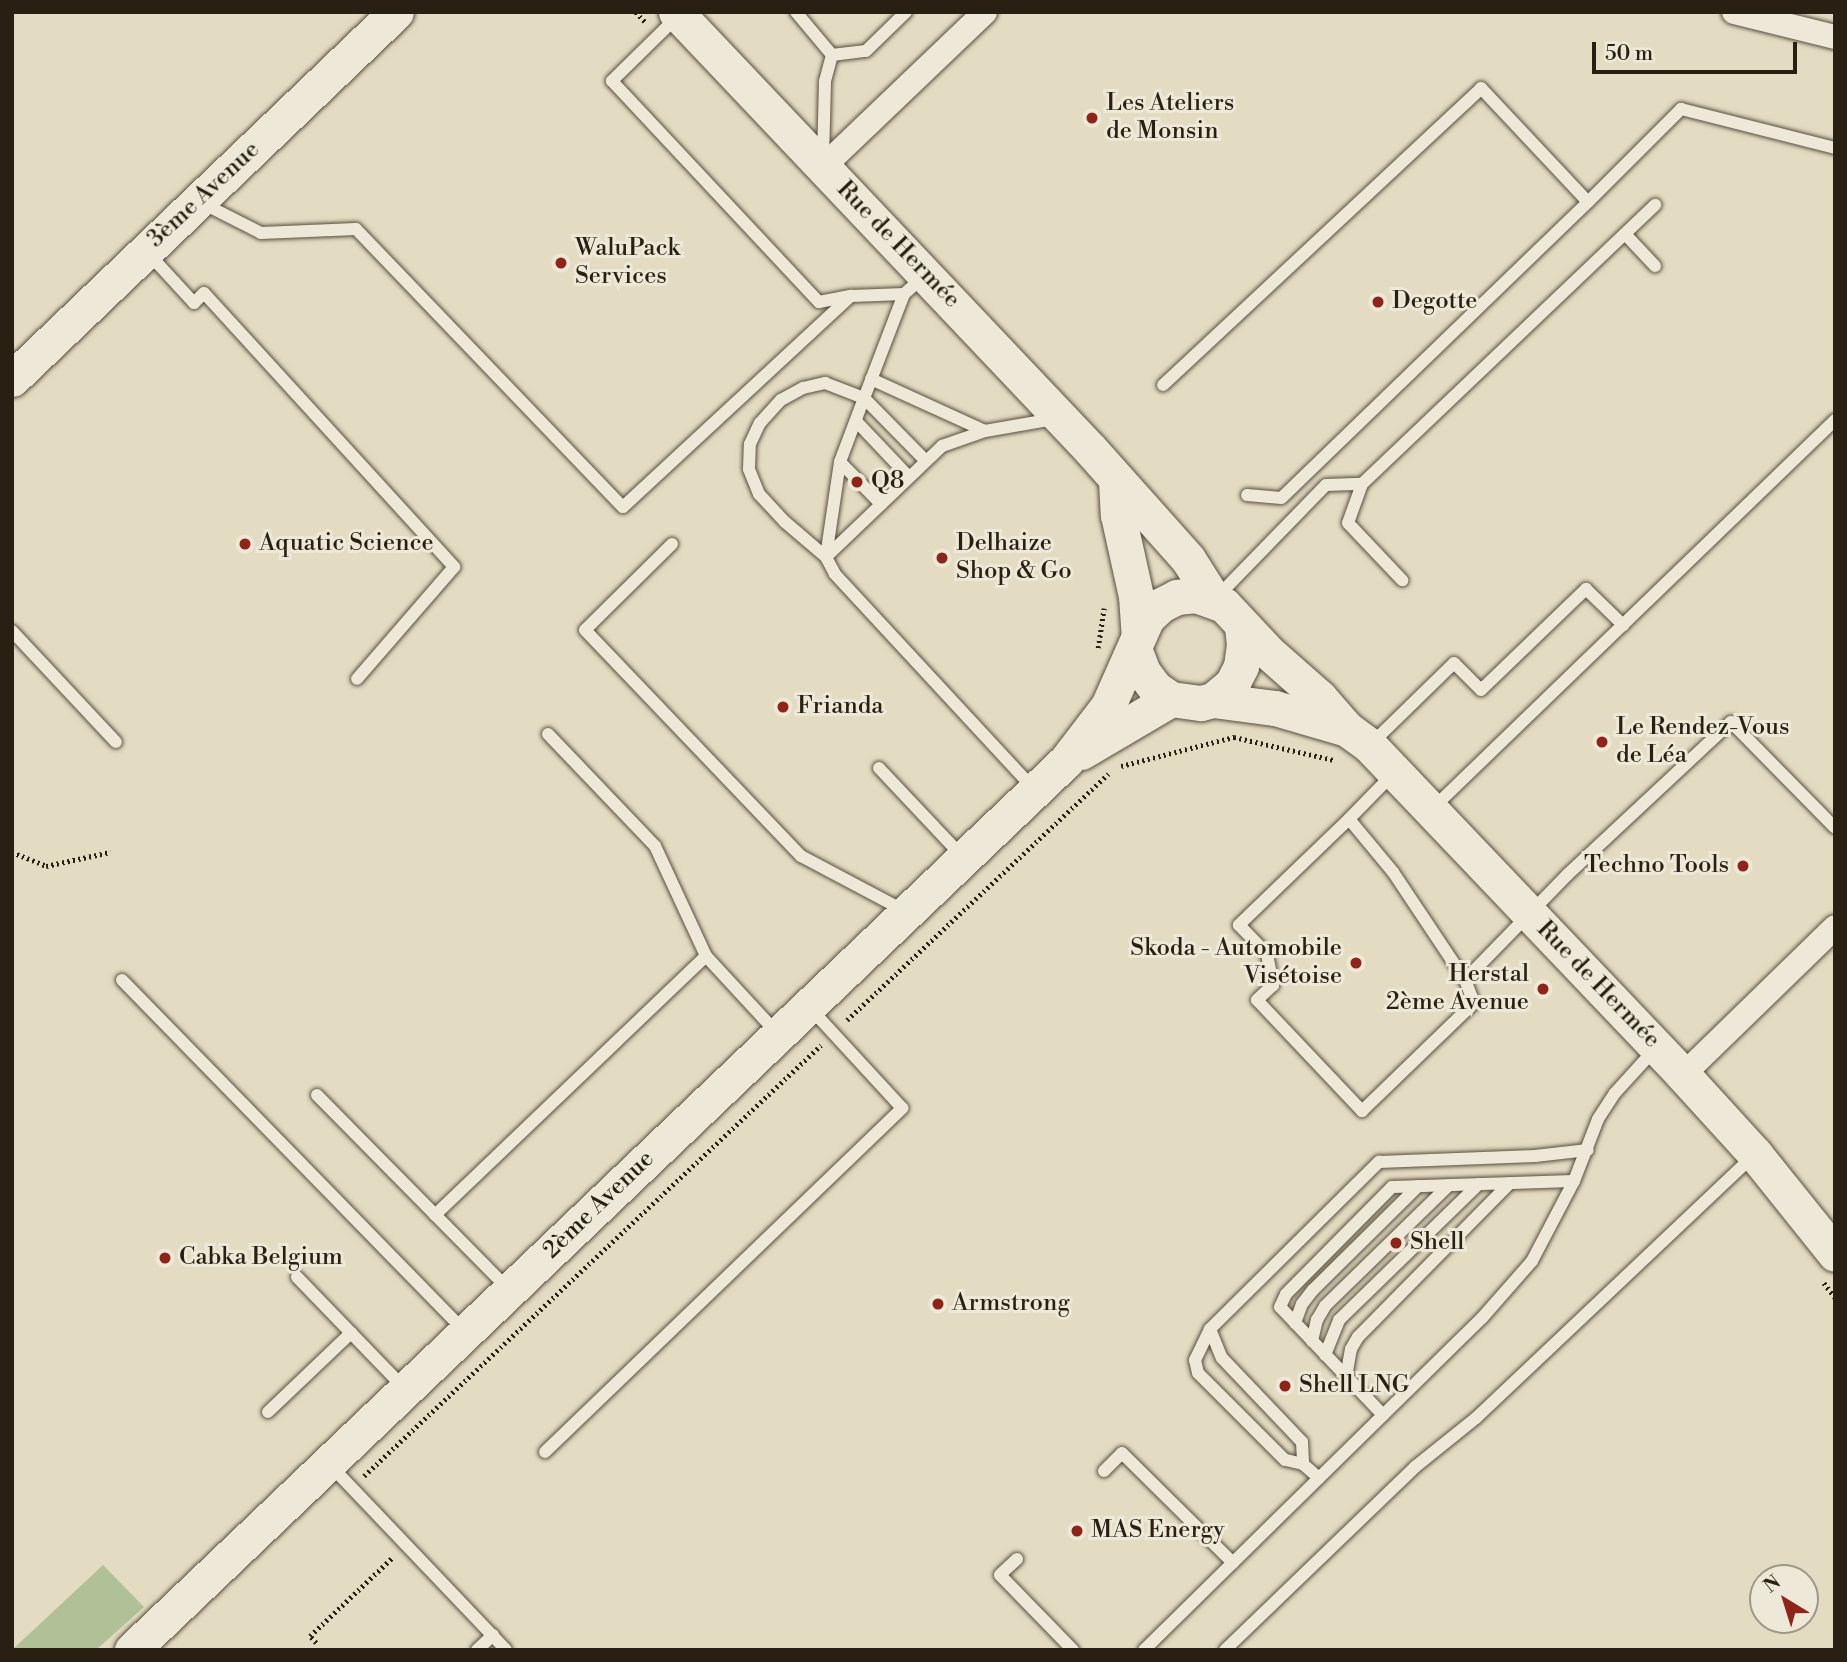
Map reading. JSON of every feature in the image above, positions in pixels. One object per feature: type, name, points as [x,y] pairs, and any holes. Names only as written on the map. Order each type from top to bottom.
[{"type":"street","name":"3ème Avenue","points":[[12,379],[397,12]]},
{"type":"street","points":[[823,167],[985,12]]},
{"type":"street","points":[[1734,12],[1835,37]]},
{"type":"street","name":"Rue de Hermée","points":[[678,14],[823,167],[915,284],[1061,418],[1188,559],[1214,600],[1234,614],[1242,626],[1320,698],[1395,773],[1657,1046],[1755,1154],[1835,1254]]},
{"type":"street","points":[[1115,481],[1118,515],[1136,596],[1137,643],[1143,673],[1155,688],[1171,699],[1186,703],[1213,700],[1275,708],[1358,737]]},
{"type":"street","points":[[1137,643],[1154,611],[1177,597],[1196,595],[1214,600]]},
{"type":"street","points":[[1213,700],[1232,684],[1241,666],[1244,645],[1242,626]]},
{"type":"street","name":"2ème Avenue","points":[[132,1650],[340,1475],[406,1389],[1066,761],[1108,706],[1137,643]]},
{"type":"street","name":"2ème Avenue","points":[[1066,761],[1171,699]]},
{"type":"street","points":[[1683,1075],[1835,927]]},
{"type":"lane","points":[[796,12],[832,55]]},
{"type":"lane","points":[[832,55],[866,51],[906,12]]},
{"type":"lane","points":[[678,14],[612,81],[819,302],[915,284]]},
{"type":"lane","points":[[823,167],[824,82],[832,55]]},
{"type":"lane","points":[[1163,385],[1481,88],[1588,202]]},
{"type":"lane","points":[[1247,495],[1281,498],[1681,109],[1835,148]]},
{"type":"lane","points":[[197,201],[261,233],[356,229],[622,507],[851,296]]},
{"type":"lane","points":[[1402,580],[1348,523],[1362,484],[1655,205]]},
{"type":"lane","points":[[1625,234],[1655,266]]},
{"type":"lane","points":[[145,250],[194,303],[204,293],[454,567],[357,679]]},
{"type":"lane","points":[[826,557],[840,461],[864,398],[915,284]]},
{"type":"lane","points":[[872,380],[985,431]]},
{"type":"lane","points":[[926,461],[864,398],[825,383],[803,388],[782,400],[760,423],[750,444],[749,469],[760,494],[785,522],[826,557],[835,575],[1034,790]]},
{"type":"lane","points":[[826,557],[942,446],[985,431],[1061,418]]},
{"type":"lane","points":[[1431,810],[1835,420]]},
{"type":"lane","points":[[856,421],[909,477]]},
{"type":"lane","points":[[840,461],[881,504]]},
{"type":"lane","points":[[1214,600],[1326,485],[1362,484]]},
{"type":"lane","points":[[672,544],[585,630],[802,856],[906,912]]},
{"type":"lane","points":[[1358,737],[1454,663],[1481,690],[1586,589],[1623,625]]},
{"type":"lane","points":[[12,631],[116,741]]},
{"type":"lane","points":[[1465,980],[1567,875],[1731,722],[1835,828]]},
{"type":"lane","points":[[548,734],[655,846],[706,956],[777,1034]]},
{"type":"lane","points":[[879,768],[963,857]]},
{"type":"lane","points":[[1349,819],[1394,872],[1465,980],[1474,1003],[1362,1111],[1257,1000],[1273,985],[1267,954],[1238,925],[1395,773]]},
{"type":"lane","points":[[435,1215],[706,956]]},
{"type":"lane","points":[[122,980],[466,1331]]},
{"type":"lane","points":[[545,1451],[902,1108],[807,1006]]},
{"type":"lane","points":[[1144,1650],[1482,1318],[1532,1261],[1574,1181],[1598,1119],[1615,1093],[1657,1046]]},
{"type":"lane","points":[[317,1095],[510,1290]]},
{"type":"lane","points":[[1319,1478],[1303,1464],[1285,1461],[1198,1373],[1195,1360],[1210,1329],[1379,1161],[1535,1156],[1588,1150]]},
{"type":"lane","points":[[1225,1650],[1415,1467],[1476,1418],[1755,1154]]},
{"type":"lane","points":[[1383,1415],[1280,1307],[1299,1278],[1392,1187],[1574,1181]]},
{"type":"lane","points":[[1346,1377],[1351,1349],[1358,1337],[1510,1183]]},
{"type":"lane","points":[[1325,1355],[1339,1320],[1479,1184]]},
{"type":"lane","points":[[1312,1341],[1317,1320],[1325,1306],[1449,1185]]},
{"type":"lane","points":[[1295,1323],[1302,1304],[1312,1290],[1418,1186]]},
{"type":"lane","points":[[297,1277],[406,1389]]},
{"type":"lane","points":[[1210,1329],[1222,1358],[1302,1443],[1303,1464]]},
{"type":"lane","points":[[268,1412],[351,1333]]},
{"type":"lane","points":[[1104,1471],[1122,1453],[1233,1563]]},
{"type":"lane","points":[[340,1475],[506,1650]]},
{"type":"lane","points":[[1017,1559],[1000,1575],[1073,1650]]},
{"type":"lane","points":[[477,1650],[493,1635]]},
{"type":"path","points":[[340,1475],[833,1033],[1115,767],[1234,737]]},
{"type":"path","points":[[12,852],[47,866],[110,852]]},
{"type":"path","points":[[316,1643],[310,1636],[406,1544]]},
{"type":"green space","points":[[103,1565],[144,1607],[96,1650],[12,1650]]},
{"type":"place","name":"Les Ateliers de Monsin","points":[[1092,118]]},
{"type":"place","name":"WaluPack Services","points":[[561,263]]},
{"type":"place","name":"Degotte","points":[[1378,302]]},
{"type":"place","name":"Q8","points":[[857,482]]},
{"type":"place","name":"Aquatic Science","points":[[245,544]]},
{"type":"place","name":"Delhaize Shop & Go","points":[[942,558]]},
{"type":"place","name":"Frianda","points":[[783,707]]},
{"type":"place","name":"Le Rendez-Vous de Léa","points":[[1602,742]]},
{"type":"place","name":"Techno Tools","points":[[1743,866]]},
{"type":"place","name":"Skoda - Automobile Visétoise","points":[[1356,963]]},
{"type":"place","name":"Herstal 2ème Avenue","points":[[1543,989]]},
{"type":"place","name":"Shell","points":[[1396,1243]]},
{"type":"place","name":"Cabka Belgium","points":[[165,1258]]},
{"type":"place","name":"Armstrong","points":[[938,1304]]},
{"type":"place","name":"Shell LNG","points":[[1285,1386]]},
{"type":"place","name":"MAS Energy","points":[[1077,1531]]}]
